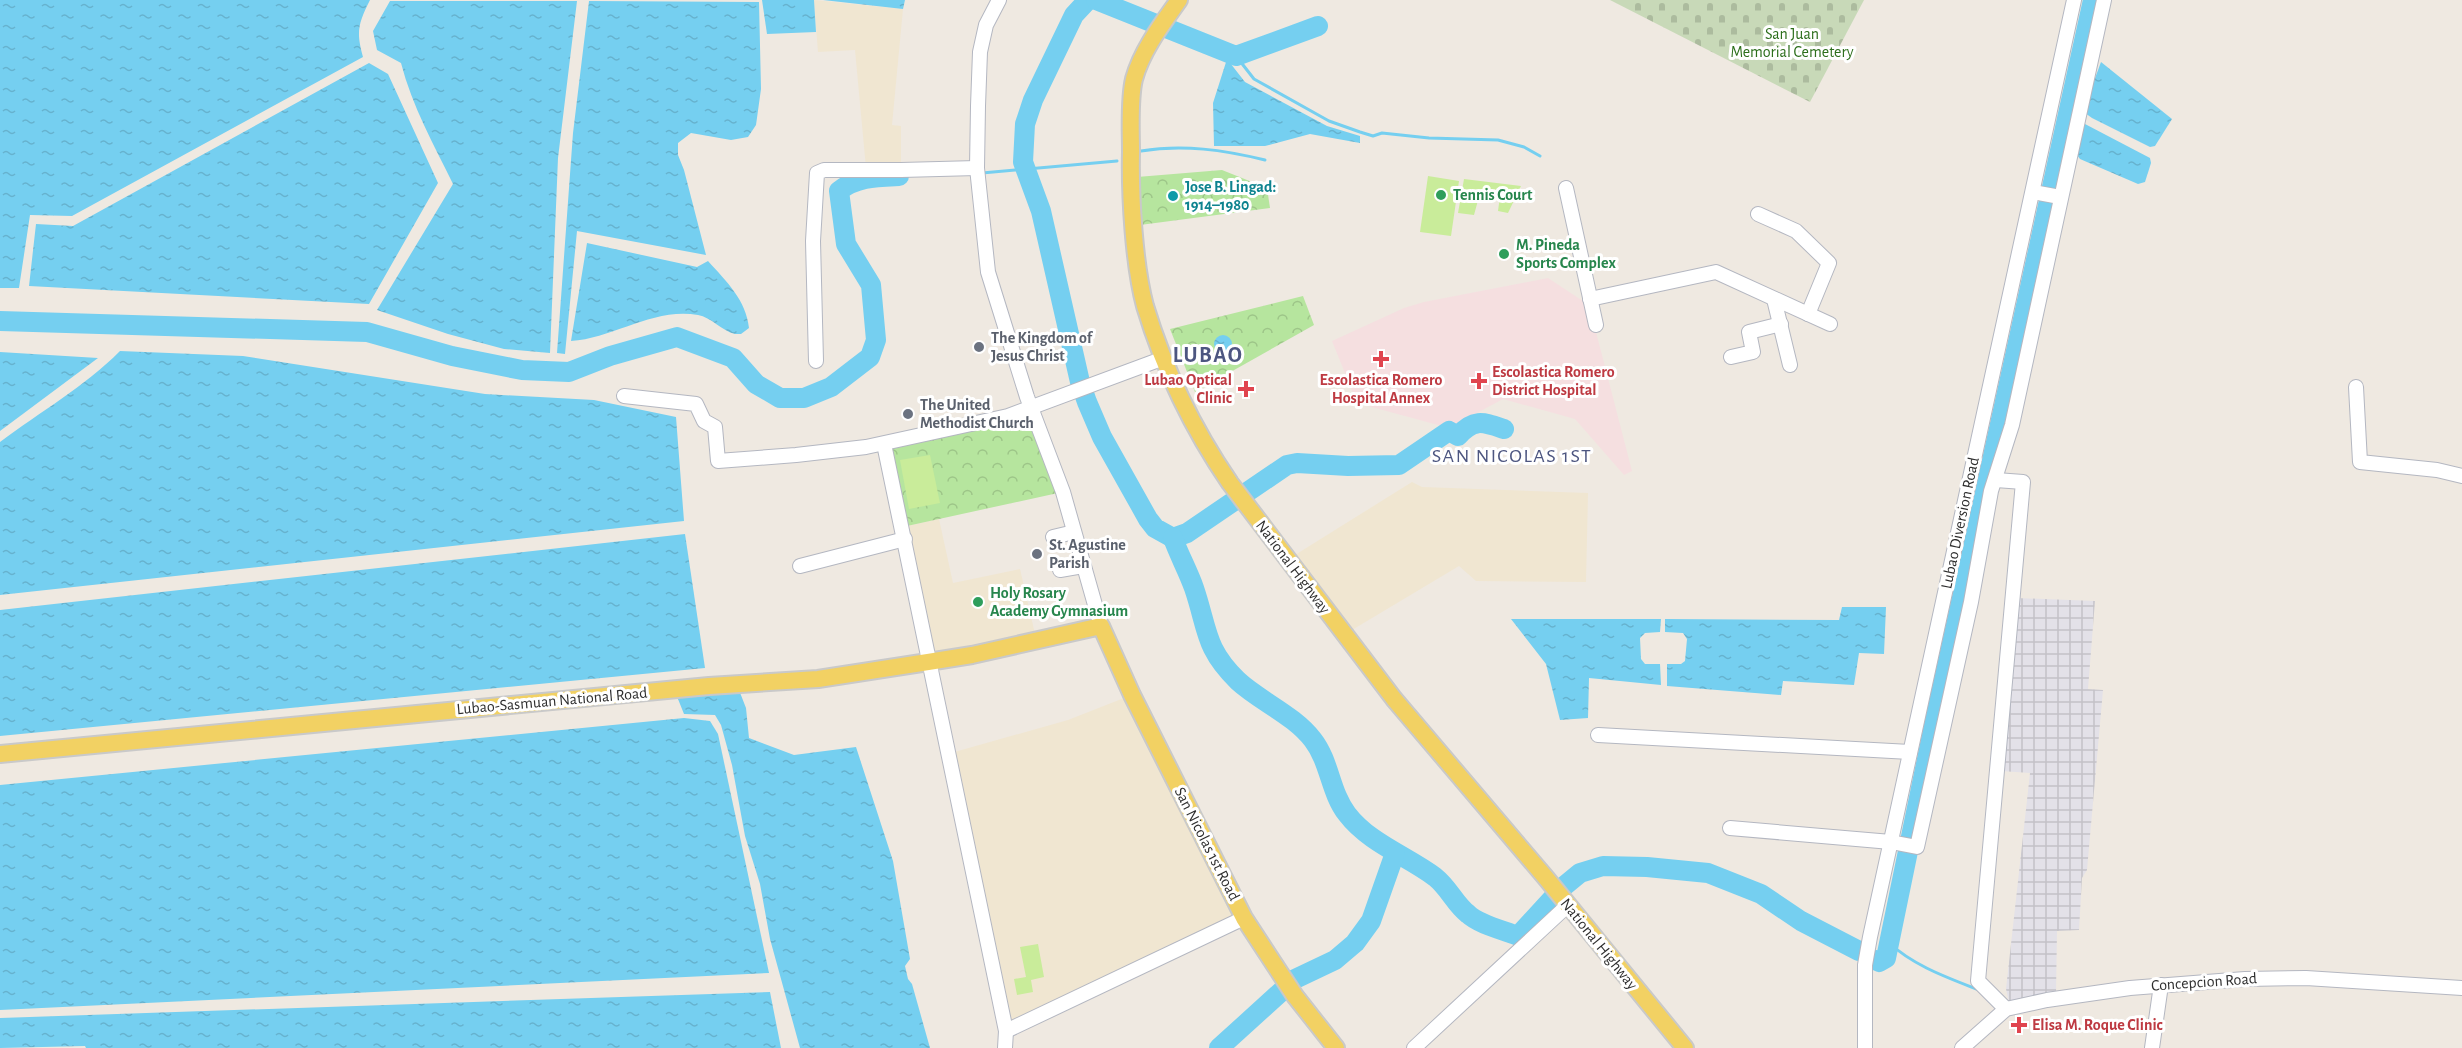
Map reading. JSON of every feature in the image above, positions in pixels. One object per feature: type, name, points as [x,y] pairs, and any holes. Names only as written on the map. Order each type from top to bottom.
[{"type":"main road","name":"National Highway","points":[[1179,0],[1149,44],[1134,80],[1130,177],[1145,306],[1164,358],[1204,446],[1394,699],[1546,878],[1685,1048]]},
{"type":"main road","name":"Lubao-Sasmuan National Road","points":[[0,754],[709,686],[818,679],[972,655],[1101,626]]},
{"type":"main road","name":"San Nicolas 1st Road","points":[[1101,626],[1132,695],[1244,918],[1295,996],[1336,1048]]},
{"type":"street","points":[[999,0],[986,25],[980,52],[977,173],[988,272],[1027,397],[1033,407],[1063,492],[1101,626]]},
{"type":"street","name":"Lubao Diversion Road","points":[[1864,1048],[1865,965],[1894,843],[1910,752],[2036,193],[2074,0]]},
{"type":"street","points":[[1730,828],[1917,847],[1971,602],[1991,491],[2012,425],[2058,197],[2104,0]]},
{"type":"street","points":[[816,362],[813,241],[817,173],[824,170],[901,170],[977,173]]},
{"type":"street","points":[[1566,188],[1596,325]]},
{"type":"street","points":[[2036,193],[2058,197]]},
{"type":"street","points":[[1758,214],[1796,231],[1829,263],[1808,314]]},
{"type":"street","points":[[1590,299],[1716,272],[1830,324]]},
{"type":"street","points":[[1774,298],[1790,365]]},
{"type":"street","points":[[1731,357],[1753,352],[1749,332],[1781,324]]},
{"type":"street","points":[[624,396],[696,404],[704,421],[715,427],[718,460],[796,455],[884,444],[1008,416],[1164,358]]},
{"type":"street","points":[[2356,387],[2360,462],[2437,470],[2462,476]]},
{"type":"street","points":[[884,444],[1006,1031],[1005,1048]]},
{"type":"street","points":[[1996,480],[2023,483],[1978,981],[2006,1009]]},
{"type":"street","points":[[1053,537],[1074,532]]},
{"type":"street","points":[[800,566],[905,539]]},
{"type":"street","points":[[1060,570],[1083,566]]},
{"type":"street","points":[[1598,735],[1910,752]]},
{"type":"street","points":[[1414,1048],[1567,904]]},
{"type":"street","points":[[1006,1031],[1244,918]]},
{"type":"street","name":"Concepcion Road","points":[[1962,1048],[2006,1009],[2047,1000],[2161,985],[2245,979],[2306,978],[2462,988]]},
{"type":"street","points":[[2152,1048],[2161,985]]},
{"type":"shaded area","points":[[814,0],[903,9],[892,125],[901,126],[901,168],[866,168],[855,50],[818,52]]},
{"type":"shaded area","name":"Escolastica Romero District Hospital","points":[[1548,278],[1589,305],[1632,471],[1624,475],[1575,419],[1503,399],[1449,428],[1357,403],[1332,341],[1404,308],[1424,302]]},
{"type":"shaded area","points":[[1412,482],[1422,487],[1588,493],[1586,582],[1476,581],[1459,566],[1352,630],[1295,555]]},
{"type":"shaded area","points":[[939,519],[953,583],[1020,569],[1035,634],[935,656],[907,526]]},
{"type":"shaded area","points":[[2016,598],[2095,601],[2088,689],[2103,690],[2087,870],[2082,878],[2079,930],[2057,931],[2056,993],[2009,1002],[2006,989],[2030,773],[2001,771]]},
{"type":"shaded area","points":[[1124,698],[1237,917],[1010,1023],[951,753],[1068,720]]},
{"type":"green space","name":"San Juan Memorial Cemetery","points":[[1610,0],[1864,0],[1810,102]]},
{"type":"green space","points":[[1222,170],[1267,188],[1270,208],[1140,225],[1137,177]]},
{"type":"green space","name":"Tennis Court","points":[[1428,176],[1459,181],[1451,236],[1420,232]]},
{"type":"green space","name":"Tennis Court","points":[[1464,179],[1521,186],[1508,213],[1498,211],[1500,196],[1480,193],[1474,215],[1458,213]]},
{"type":"green space","points":[[1303,296],[1314,325],[1195,392],[1170,329]]},
{"type":"green space","points":[[1016,419],[1027,419],[1034,426],[1058,493],[907,526],[892,447]]},
{"type":"green space","points":[[930,455],[940,503],[909,509],[900,460]]},
{"type":"green space","points":[[1038,944],[1044,977],[1031,980],[1033,992],[1017,995],[1014,979],[1026,977],[1020,947]]},
{"type":"water","points":[[0,0],[370,0],[359,28],[363,57],[72,216],[30,215],[19,288],[0,288]]},
{"type":"water","points":[[762,0],[814,0],[816,32],[767,34]]},
{"type":"water","points":[[823,0],[905,0],[903,9]]},
{"type":"water","points":[[390,1],[577,1],[558,158],[550,353],[504,349],[448,334],[377,310],[453,184],[417,110],[401,63],[377,50],[373,31]]},
{"type":"water","points":[[589,1],[759,2],[761,89],[756,125],[748,137],[731,140],[691,133],[678,143],[678,155],[706,255],[577,231],[565,354],[557,353],[573,133]]},
{"type":"water","points":[[1227,59],[1245,82],[1327,126],[1360,136],[1360,143],[1310,134],[1265,146],[1214,146],[1213,103]]},
{"type":"water","points":[[2101,62],[2172,119],[2155,146],[2150,147],[2085,113],[2084,108]]},
{"type":"water","points":[[369,63],[388,74],[438,183],[369,304],[29,286],[36,224],[73,226]]},
{"type":"water","points":[[2085,124],[2150,158],[2151,163],[2145,182],[2138,184],[2080,159],[2074,151]]},
{"type":"water","points":[[587,243],[697,267],[708,261],[740,300],[749,328],[741,334],[735,334],[703,316],[666,315],[603,335],[571,341]]},
{"type":"water","points":[[1223,335],[1229,338],[1232,344],[1229,350],[1223,353],[1217,350],[1214,344],[1217,338]]},
{"type":"water","points":[[120,351],[243,356],[485,394],[594,400],[676,417],[684,521],[0,595],[0,442],[77,388]]},
{"type":"water","points":[[0,352],[98,358],[0,431]]},
{"type":"water","points":[[685,534],[705,668],[0,736],[0,610]]},
{"type":"water","points":[[1842,607],[1886,607],[1884,654],[1859,653],[1854,685],[1783,681],[1781,695],[1667,686],[1667,664],[1681,664],[1685,661],[1687,639],[1683,633],[1665,632],[1665,619],[1839,620]]},
{"type":"water","points":[[1511,619],[1661,619],[1660,632],[1645,633],[1640,638],[1641,659],[1645,664],[1660,664],[1661,685],[1589,678],[1588,718],[1560,720],[1546,664]]},
{"type":"water","points":[[739,690],[746,708],[749,738],[794,755],[856,747],[893,861],[910,959],[905,966],[930,1048],[800,1048],[770,939],[760,884],[745,836],[732,765],[721,725],[715,715],[684,714],[676,694]]},
{"type":"water","points":[[684,718],[710,721],[718,734],[769,973],[0,1010],[0,785]]},
{"type":"water","points":[[770,992],[781,1048],[86,1048],[85,1046],[0,1048],[0,1018]]},
{"type":"waterway","points":[[1088,0],[1074,15],[1033,100],[1025,124],[1023,162],[1041,211],[1080,382],[1087,402],[1102,437],[1155,528],[1173,538],[1187,533],[1287,465],[1297,463],[1348,466],[1399,465],[1449,431],[1458,436],[1469,426],[1479,423],[1504,429]]},
{"type":"waterway","points":[[1096,0],[1236,56],[1318,26]]},
{"type":"waterway","points":[[1876,960],[1879,962],[1886,958],[1934,725],[2093,0]]},
{"type":"waterway","points":[[1236,56],[1254,79],[1329,121],[1360,132],[1373,136],[1382,133],[1429,138],[1498,140],[1524,147],[1540,156]]},
{"type":"waterway","points":[[1141,151],[1172,148],[1203,149],[1265,160]]},
{"type":"waterway","points":[[982,173],[1117,161]]},
{"type":"waterway","points":[[0,321],[367,332],[452,356],[522,370],[569,372],[610,356],[677,337],[733,358],[756,384],[780,398],[804,398],[831,387],[870,357],[876,340],[871,285],[846,244],[839,191],[860,180],[899,176]]},
{"type":"waterway","points":[[1173,538],[1194,588],[1208,638],[1227,669],[1247,689],[1287,716],[1313,740],[1323,758],[1341,805],[1356,824],[1377,841],[1435,877],[1463,910],[1473,918],[1518,936],[1563,887],[1580,873],[1603,866],[1647,867],[1708,873],[1761,894],[1801,921],[1859,951]]},
{"type":"waterway","points":[[1219,1048],[1295,979],[1335,960],[1355,943],[1371,921],[1395,853]]},
{"type":"waterway","points":[[1888,942],[1920,964],[1979,990]]},
{"type":"place","name":"Tennis Court","points":[[1441,195]]},
{"type":"place","name":"Jose B. Lingad: 1914–1980","points":[[1173,196]]},
{"type":"place","name":"M. Pineda Sports Complex","points":[[1504,254]]},
{"type":"place","name":"The Kingdom of Jesus Christ","points":[[979,347]]},
{"type":"place","name":"Escolastica Romero Hospital Annex","points":[[1381,359]]},
{"type":"place","name":"Escolastica Romero District Hospital","points":[[1479,381]]},
{"type":"place","name":"Lubao Optical Clinic","points":[[1246,389]]},
{"type":"place","name":"The United Methodist Church","points":[[908,414]]},
{"type":"place","name":"St. Agustine Parish","points":[[1037,554]]},
{"type":"place","name":"Holy Rosary Academy Gymnasium","points":[[978,602]]},
{"type":"place","name":"Elisa M. Roque Clinic","points":[[2019,1025]]},
{"type":"district","name":"LUBAO","points":[[1208,355]]},
{"type":"district","name":"SAN NICOLAS 1ST","points":[[1512,456]]}]
